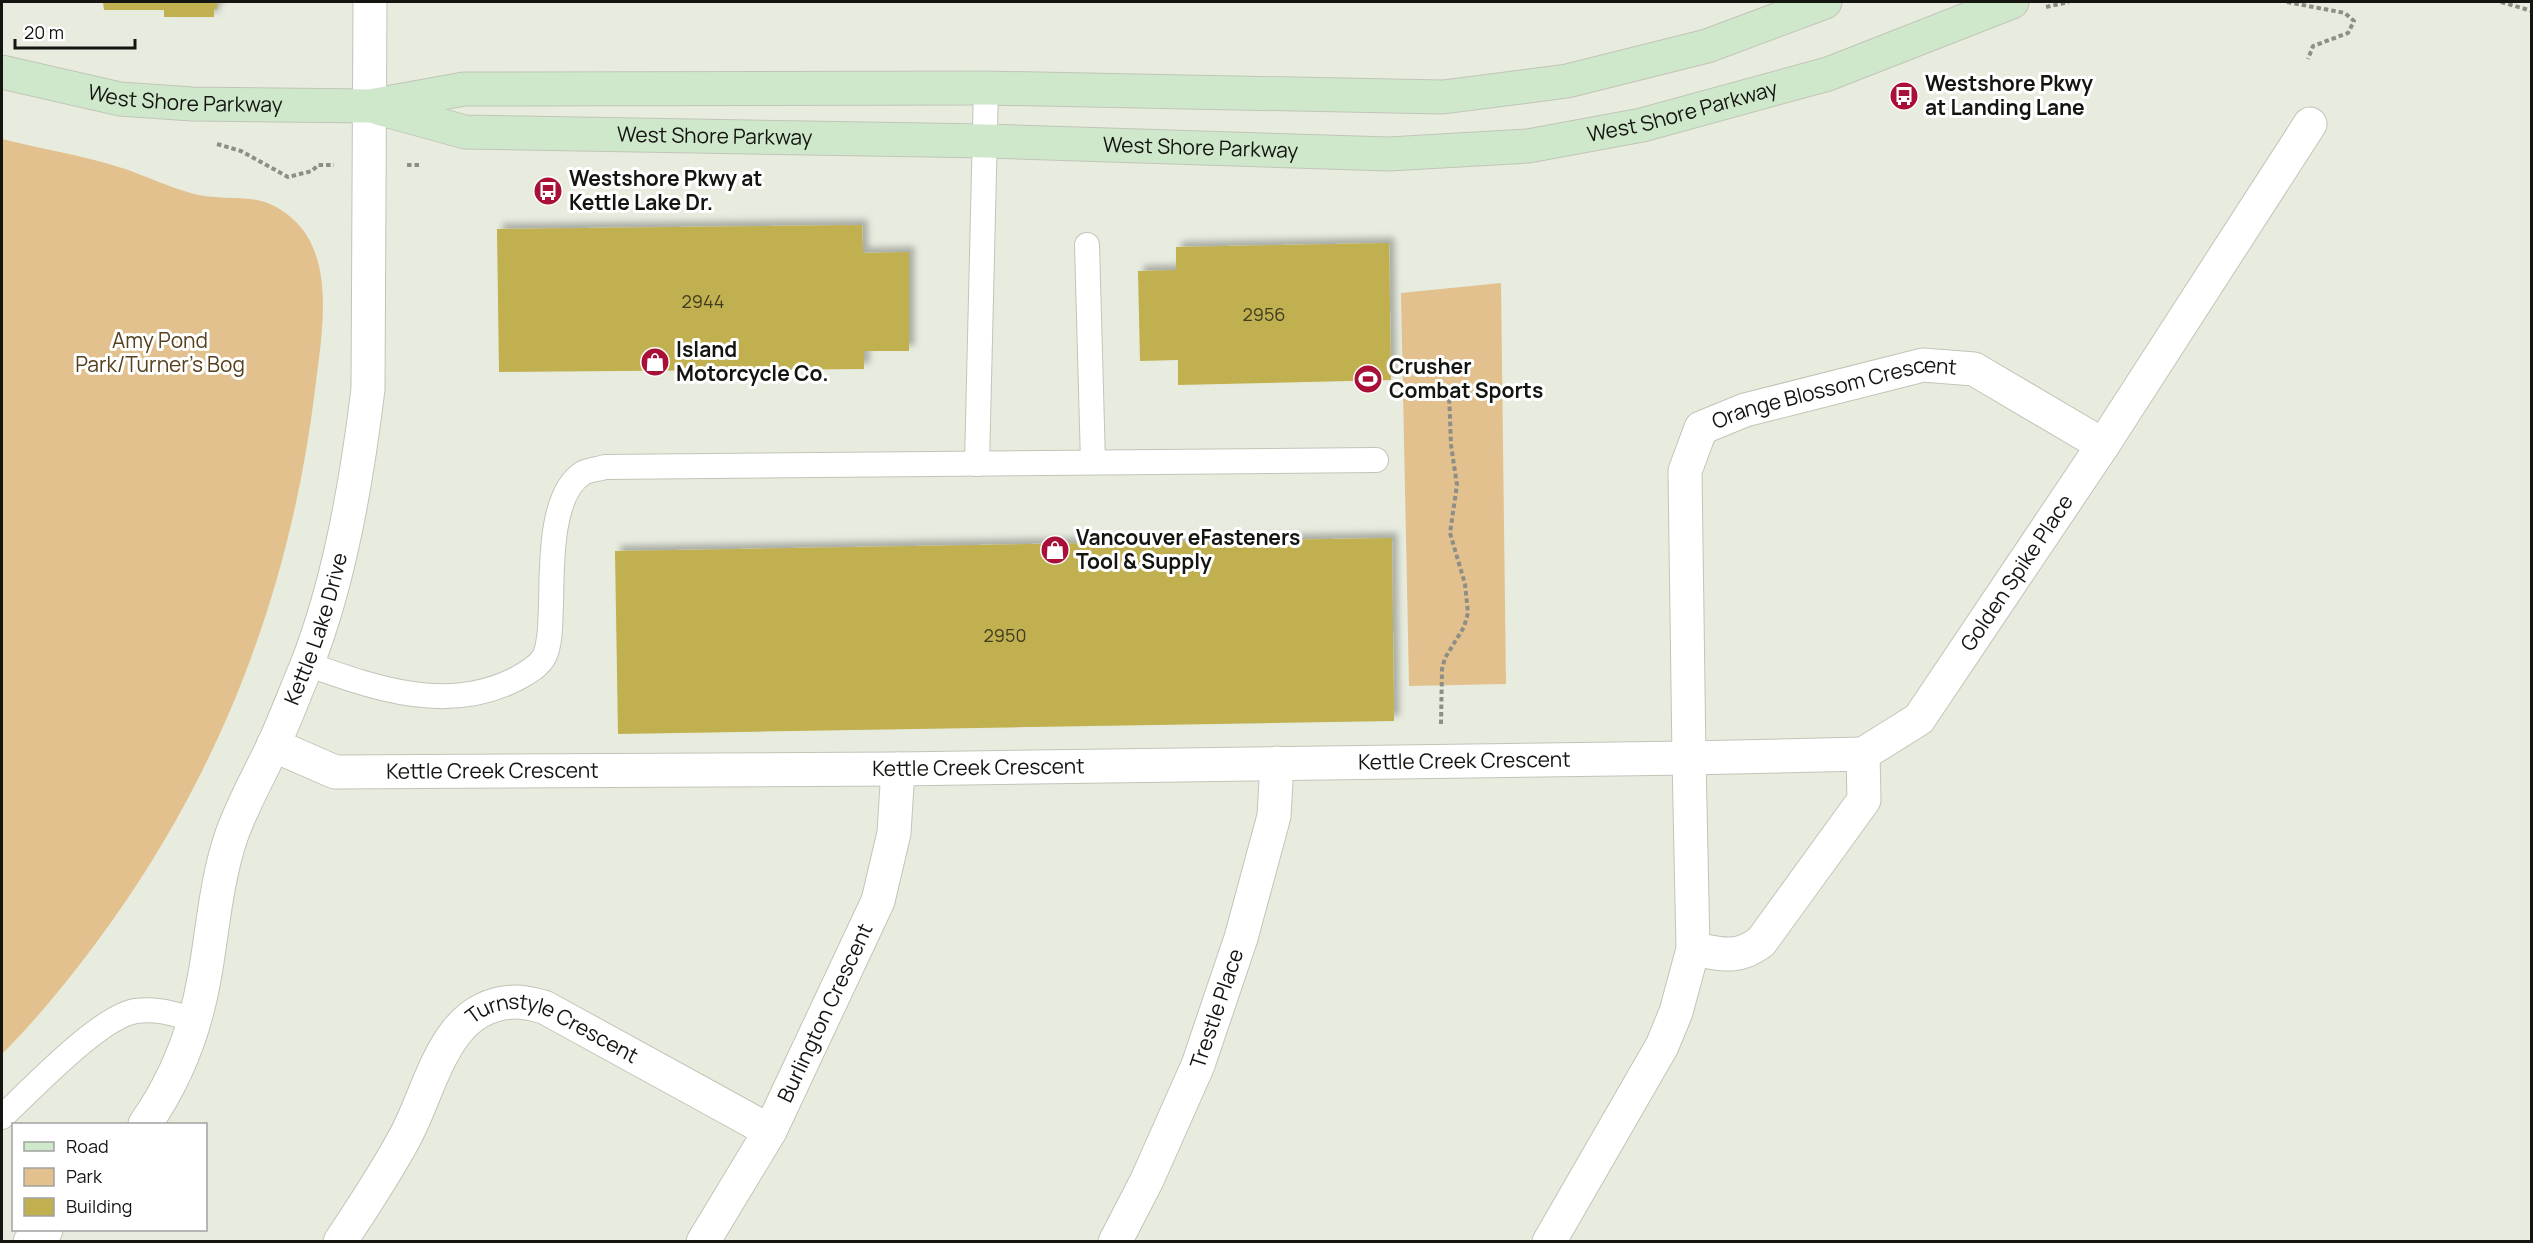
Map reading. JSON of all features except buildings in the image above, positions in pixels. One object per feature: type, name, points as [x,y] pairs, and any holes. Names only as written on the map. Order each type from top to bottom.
[{"type":"main road","name":"West Shore Parkway","points":[[2,72],[120,99],[192,104],[370,106],[464,89],[986,88],[1443,97],[1567,81],[1707,46],[1824,2]]},
{"type":"main road","name":"West Shore Parkway","points":[[370,106],[465,132],[986,141],[1389,154],[1528,146],[1642,125],[1828,74],[2012,2]]},
{"type":"street","name":"Kettle Lake Drive","points":[[146,1123],[177,1070],[195,1020],[205,974],[218,883],[231,836],[307,664],[348,515],[360,451],[368,389],[370,2]]},
{"type":"street","name":"Golden Spike Place","points":[[1863,754],[1919,719],[2103,445],[2310,124]]},
{"type":"street","name":"Orange Blossom Crescent","points":[[1689,758],[1685,471],[1701,428],[1744,410],[1923,365],[1974,369],[2103,445]]},
{"type":"street","name":"Kettle Creek Crescent","points":[[273,745],[335,772],[898,769],[1863,754]]},
{"type":"street","points":[[1693,950],[1733,955],[1748,952],[1761,942],[1864,800],[1863,754]]},
{"type":"street","points":[[1549,1242],[1662,1046],[1676,1012],[1693,950],[1689,758]]},
{"type":"street","name":"Trestle Place","points":[[1115,1242],[1147,1180],[1198,1065],[1241,938],[1274,816],[1277,763]]},
{"type":"street","name":"Burlington Crescent","points":[[703,1242],[770,1131],[878,901],[894,833],[898,769]]},
{"type":"street","name":"Turnstyle Crescent","points":[[340,1242],[406,1135],[455,1031],[475,1014],[496,1005],[518,1002],[544,1007],[770,1131]]},
{"type":"street","points":[[30,1242],[45,1231]]},
{"type":"lane","points":[[977,464],[986,88]]},
{"type":"lane","points":[[1087,245],[1093,462]]},
{"type":"lane","points":[[307,664],[388,691],[429,696],[496,689],[530,671],[544,657],[550,635],[552,564],[558,518],[566,492],[584,473],[605,467],[1376,460]]},
{"type":"lane","points":[[2,1117],[57,1066],[116,1017],[133,1011],[154,1009],[195,1020]]},
{"type":"path","points":[[2287,2],[2345,13],[2354,21],[2348,33],[2313,46],[2308,59]]},
{"type":"path","points":[[2501,2],[2532,11]]},
{"type":"path","points":[[1441,730],[1442,669],[1445,658],[1464,627],[1468,613],[1465,584],[1450,533],[1457,485],[1451,446],[1449,393]]},
{"type":"green space","name":"Amy Pond Park/Turner's Bog","points":[[2,139],[107,163],[194,194],[263,201],[284,212],[296,222],[308,238],[316,257],[321,277],[323,320],[305,455],[291,527],[272,596],[248,665],[221,731],[189,796],[153,859],[112,921],[60,989],[2,1054]]},
{"type":"green space","points":[[1501,283],[1506,684],[1409,686],[1401,293]]},
{"type":"place","name":"Westshore Pkwy at Landing Lane","points":[[1904,96]]},
{"type":"place","name":"Westshore Pkwy at Kettle Lake Dr.","points":[[548,191]]},
{"type":"place","name":"Island Motorcycle Co.","points":[[655,362]]},
{"type":"place","name":"Crusher Combat Sports","points":[[1368,379]]},
{"type":"place","name":"Vancouver eFasteners Tool & Supply","points":[[1055,550]]}]
